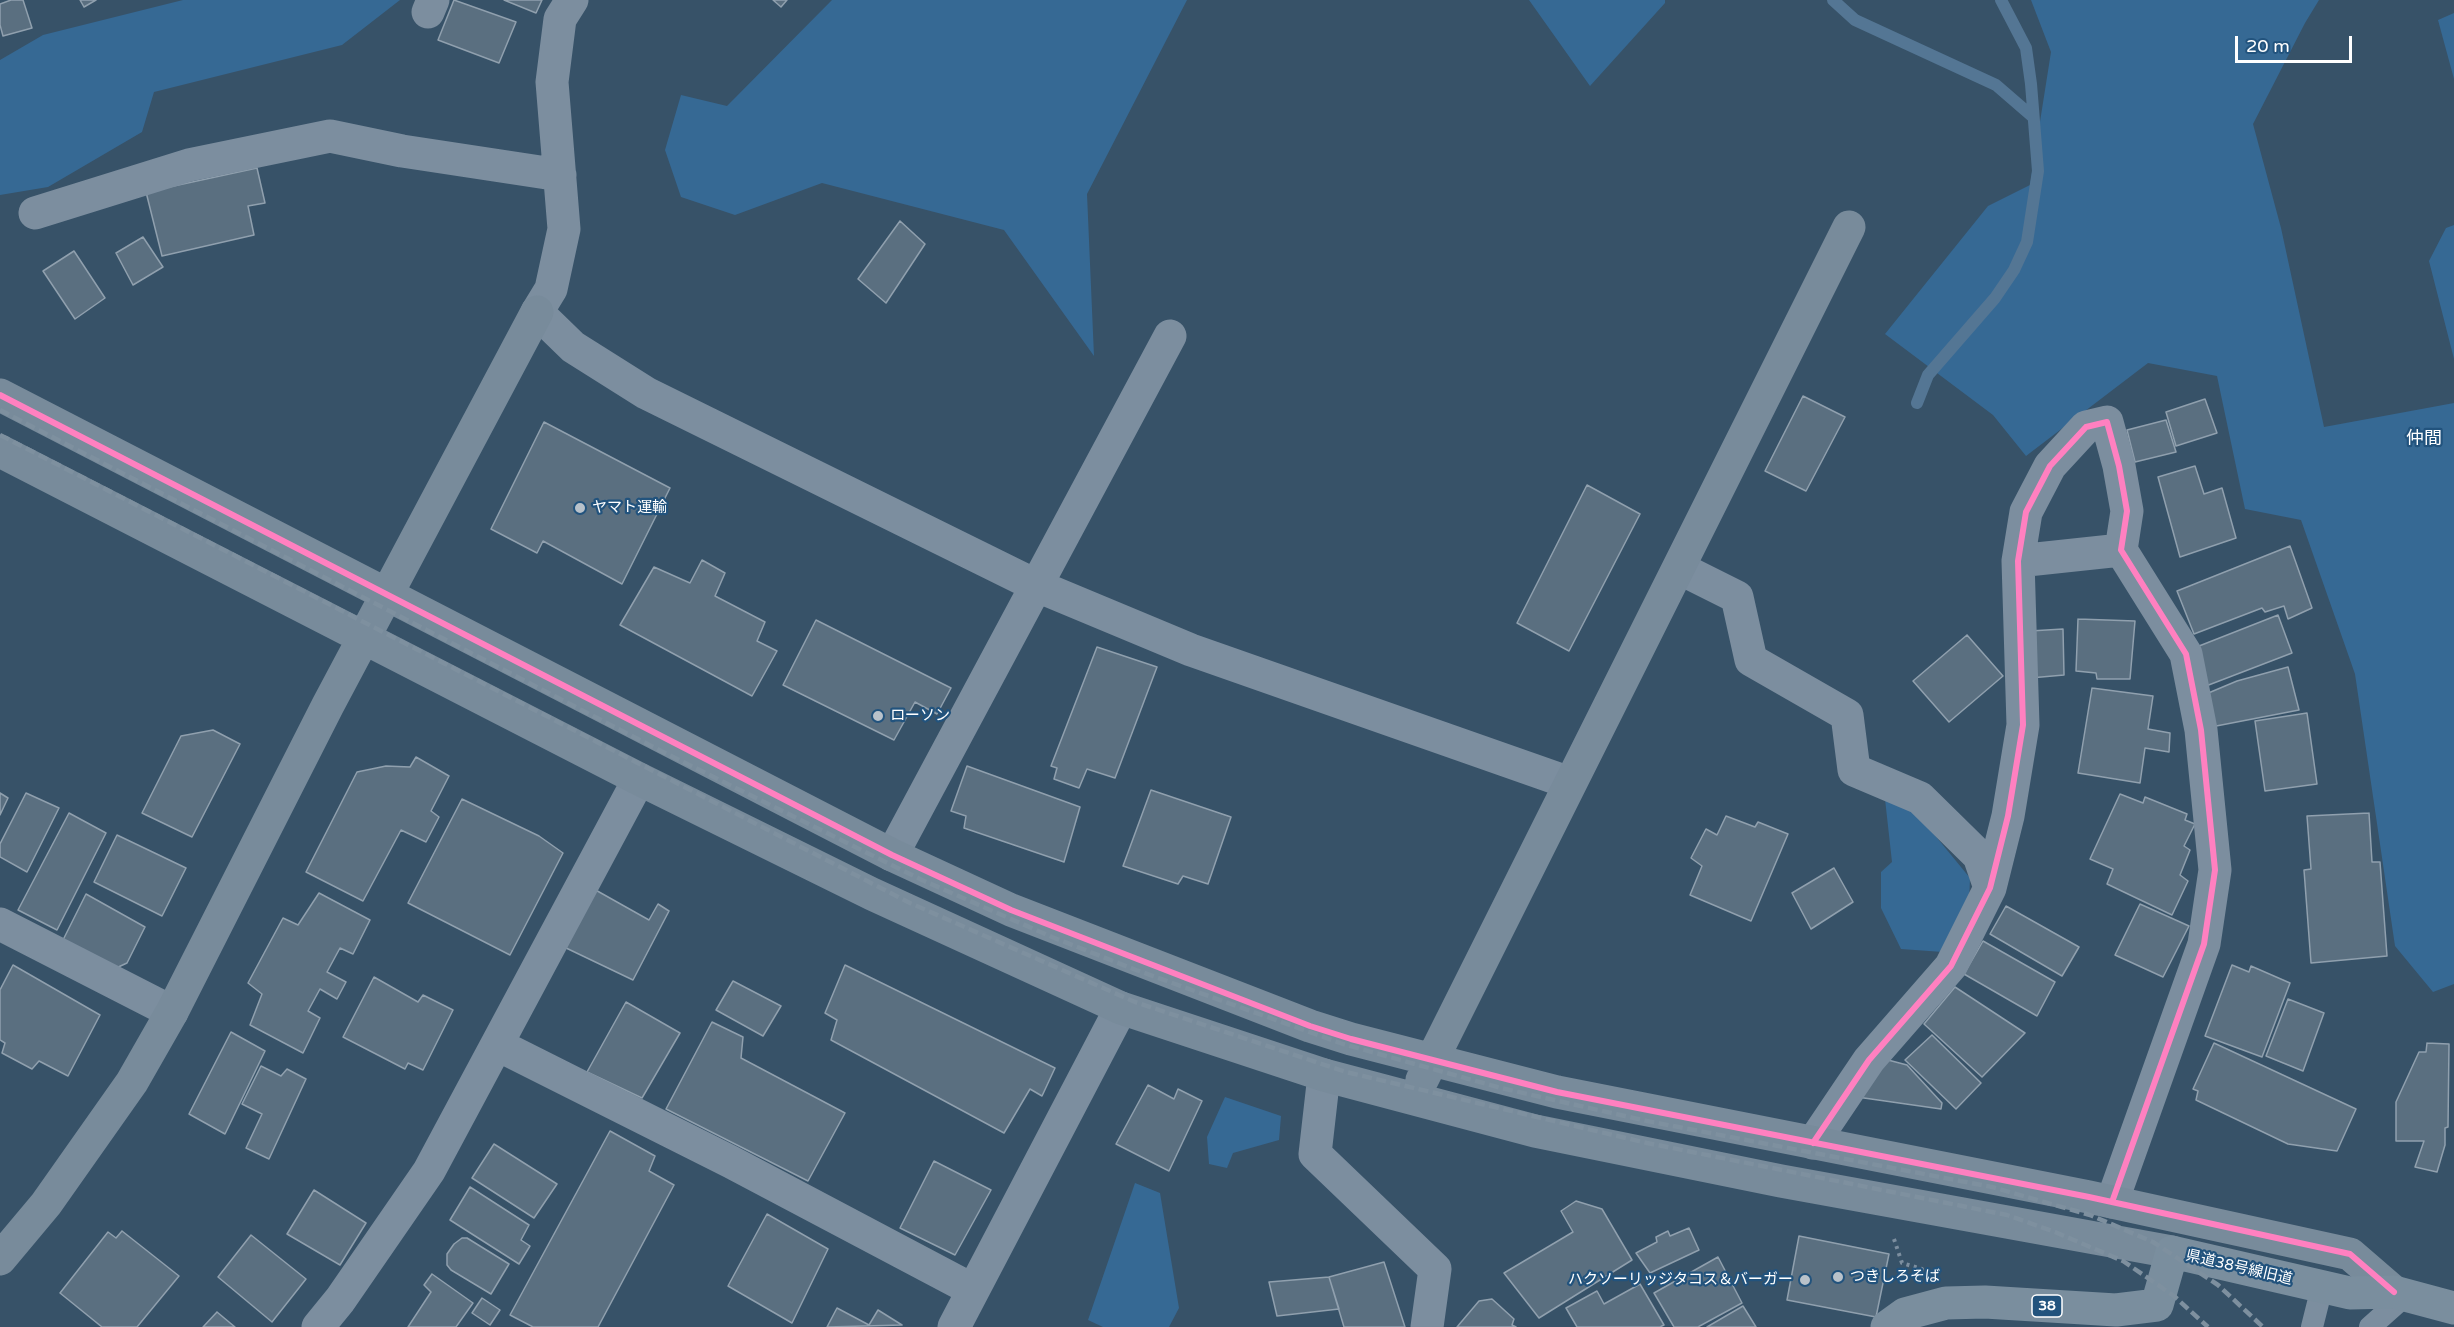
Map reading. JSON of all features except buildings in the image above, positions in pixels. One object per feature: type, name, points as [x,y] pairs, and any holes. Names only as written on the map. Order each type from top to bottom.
[{"type":"main road","name":"県道38号線旧道","points":[[1887,1327],[1905,1314],[1946,1304],[1985,1302],[2116,1310],[2157,1305],[2172,1252],[2350,1293],[2400,1293],[2454,1308]]},
{"type":"street","points":[[0,1259],[46,1204],[92,1142],[132,1082],[172,1012],[363,638],[550,289],[564,229],[552,82],[560,19],[572,0]]},
{"type":"street","points":[[35,213],[189,165],[330,136],[402,152],[560,175]]},
{"type":"street","points":[[1413,1098],[1849,227]]},
{"type":"street","points":[[537,312],[573,347],[646,393],[1035,585],[1191,650],[1570,783]]},
{"type":"street","points":[[892,855],[1170,336]]},
{"type":"street","points":[[0,395],[892,855],[1011,910],[1132,959],[1310,1026],[1557,1092],[2112,1202],[2350,1254],[2400,1293]]},
{"type":"street","points":[[1813,1143],[1869,1060],[1951,966],[1990,888],[2008,816],[2023,725],[2018,561],[2026,512],[2050,466],[2086,427],[2107,422],[2119,466],[2127,511],[2121,550],[2186,654],[2201,730],[2215,870],[2204,944],[2112,1202]]},
{"type":"street","points":[[0,450],[639,779],[872,894],[1121,1008],[1324,1075],[1570,1138],[1793,1183],[2172,1252]]},
{"type":"street","points":[[2018,561],[2121,550]]},
{"type":"street","points":[[1678,568],[1737,597],[1751,660],[1847,715],[1854,770],[1920,798],[1979,856],[1990,888]]},
{"type":"street","points":[[318,1327],[340,1300],[429,1171],[639,779]]},
{"type":"street","points":[[0,924],[172,1012]]},
{"type":"street","points":[[954,1327],[1121,1008]]},
{"type":"street","points":[[498,1045],[731,1162],[973,1290]]},
{"type":"street","points":[[1324,1075],[1315,1154],[1435,1269],[1427,1327]]},
{"type":"lane","points":[[2312,1327],[2322,1287]]},
{"type":"lane","points":[[2370,1327],[2400,1293]]},
{"type":"shaded area","points":[[183,0],[400,0],[342,45],[154,92],[142,132],[48,187],[0,195],[0,60],[43,35]]},
{"type":"shaded area","points":[[832,0],[1187,0],[1087,194],[1094,356],[1004,230],[822,183],[735,215],[681,197],[665,150],[681,95],[727,106]]},
{"type":"shaded area","points":[[1529,0],[1665,0],[1665,3],[1590,86]]},
{"type":"shaded area","points":[[2031,0],[2319,0],[2253,124],[2281,228],[2324,427],[2454,403],[2454,984],[2433,992],[2395,946],[2355,674],[2301,520],[2245,509],[2217,376],[2148,363],[2026,456],[1993,415],[1885,334],[1988,206],[2030,185],[2051,52]]},
{"type":"shaded area","points":[[2454,13],[2454,79],[2438,20]]},
{"type":"shaded area","points":[[2454,225],[2454,359],[2429,261],[2446,228]]},
{"type":"shaded area","points":[[1885,799],[1910,805],[1970,878],[1969,904],[1943,952],[1901,949],[1881,908],[1881,872],[1892,862]]},
{"type":"shaded area","points":[[1225,1097],[1281,1116],[1279,1140],[1233,1153],[1227,1168],[1209,1164],[1207,1137]]},
{"type":"shaded area","points":[[1135,1183],[1160,1193],[1179,1308],[1169,1327],[1103,1327],[1088,1320]]},
{"type":"waterway","points":[[1833,0],[1855,20],[1996,85],[2033,117]]},
{"type":"waterway","points":[[1917,403],[1928,375],[1995,298],[2014,270],[2027,242],[2038,171],[2031,84],[2026,48],[2001,0]]},
{"type":"railway","points":[[0,410],[663,752],[922,880],[1052,937],[1136,970],[1343,1044],[1501,1088],[1647,1121],[1992,1187],[2090,1215],[2153,1242],[2218,1285],[2263,1327]]},
{"type":"railway","points":[[0,435],[910,903],[1135,1002],[1346,1072],[1647,1143],[2007,1215],[2055,1232],[2123,1261],[2174,1296],[2208,1327]]},
{"type":"cycle path","points":[[0,395],[892,855],[1011,910],[1310,1026],[1351,1039],[1557,1092],[2089,1197],[2350,1254],[2394,1292]]},
{"type":"cycle path","points":[[1813,1143],[1869,1060],[1951,966],[1990,888],[2008,816],[2023,725],[2018,561],[2026,512],[2050,466],[2086,427],[2107,422],[2119,466],[2127,511],[2121,550],[2186,654],[2201,730],[2215,870],[2204,944],[2112,1202]]},
{"type":"place","name":"ヤマト運輸","points":[[580,508]]},
{"type":"place","name":"ローソン","points":[[878,716]]},
{"type":"place","name":"つきしろそば","points":[[1838,1277]]},
{"type":"place","name":"ハクソーリッジタコス＆バーガー","points":[[1805,1280]]},
{"type":"district","name":"仲間","points":[[2424,439]]}]
